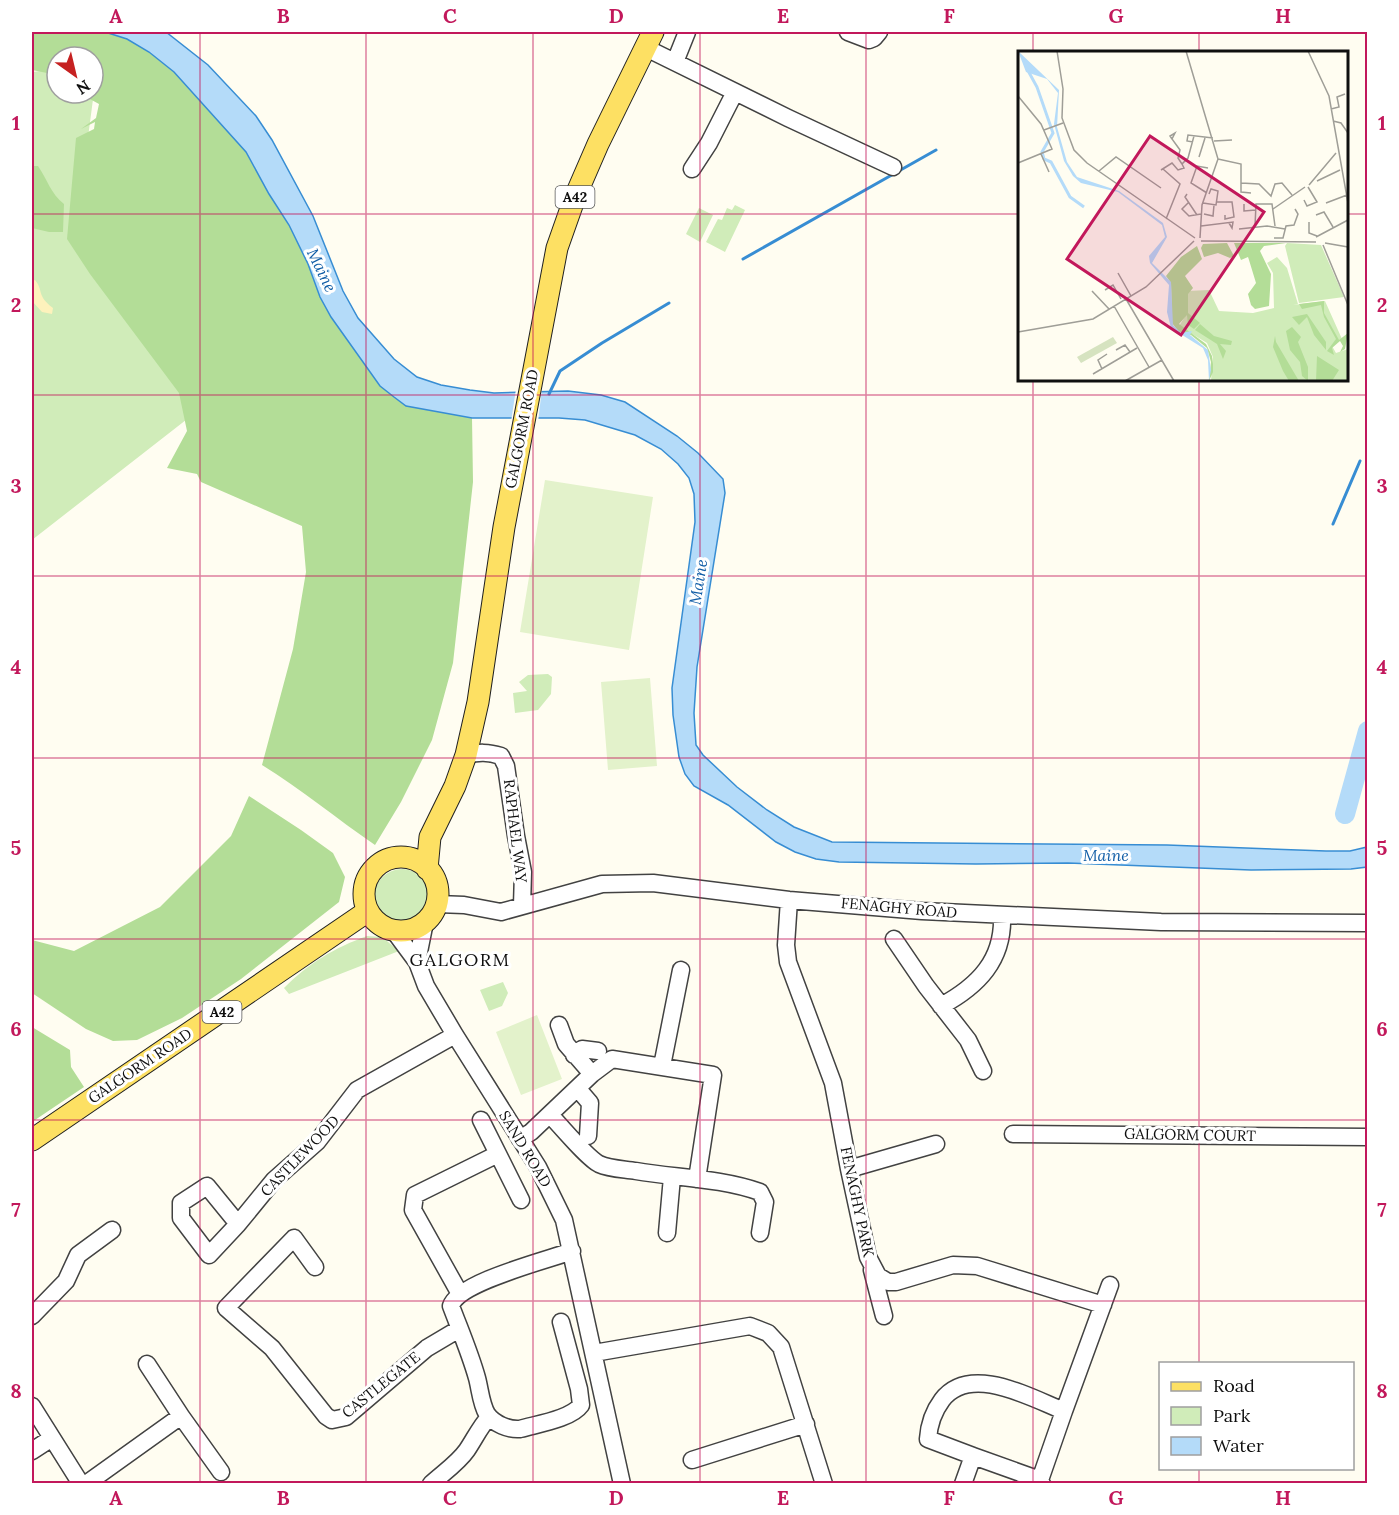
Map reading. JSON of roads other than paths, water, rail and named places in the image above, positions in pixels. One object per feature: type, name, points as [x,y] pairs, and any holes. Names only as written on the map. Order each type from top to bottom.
[{"type":"main road","name":"GALGORM ROAD","points":[[427,869],[430,837],[455,786],[466,755],[485,662],[504,527],[557,248],[575,197],[598,144],[650,40]]},
{"type":"main road","points":[[430,837],[375,868],[368,878],[365,900],[368,911],[384,927],[405,931],[425,922],[432,914],[436,904]]},
{"type":"main road","points":[[395,858],[416,861],[427,869]]},
{"type":"main road","name":"A42","points":[[427,869],[436,884],[436,904]]},
{"type":"main road","name":"GALGORM ROAD","points":[[32,1140],[368,911]]},
{"type":"street","points":[[675,62],[687,32]]},
{"type":"street","points":[[848,32],[869,40],[879,32]]},
{"type":"street","points":[[650,40],[675,62],[893,167]]},
{"type":"street","points":[[692,169],[709,143],[735,92]]},
{"type":"street","name":"RAPHAEL WAY","points":[[466,755],[480,752],[490,753],[501,756],[507,766],[523,872],[522,906]]},
{"type":"street","name":"FENAGHY ROAD","points":[[436,904],[464,905],[501,912],[602,884],[653,883],[789,900],[922,911],[1161,922],[1368,923]]},
{"type":"street","name":"FENAGHY PARK","points":[[789,900],[786,945],[788,962],[832,1083],[868,1257],[875,1272],[882,1280],[888,1282],[953,1265],[977,1266],[1102,1305]]},
{"type":"street","points":[[941,1006],[965,993],[991,966],[1003,930],[1002,915]]},
{"type":"street","points":[[417,962],[425,922]]},
{"type":"street","name":"SAND ROAD","points":[[394,930],[417,962],[426,987],[538,1167],[564,1220],[622,1484]]},
{"type":"street","points":[[894,939],[968,1040],[983,1071]]},
{"type":"street","points":[[662,1066],[681,970]]},
{"type":"street","points":[[560,1025],[566,1044],[592,1074]]},
{"type":"street","name":"CASTLEWOOD","points":[[238,1224],[274,1180],[317,1142],[357,1090],[455,1035]]},
{"type":"street","points":[[574,1055],[582,1049],[598,1052]]},
{"type":"street","points":[[520,1139],[531,1132],[592,1074],[612,1059],[713,1075],[697,1179]]},
{"type":"street","points":[[578,1089],[590,1103],[588,1136]]},
{"type":"street","points":[[550,1115],[592,1159],[601,1165],[697,1179],[760,1192],[765,1202],[760,1233]]},
{"type":"street","points":[[481,1120],[522,1200]]},
{"type":"street","name":"GALGORM COURT","points":[[1013,1134],[1368,1137]]},
{"type":"street","points":[[849,1169],[936,1144]]},
{"type":"street","points":[[460,1294],[413,1210],[415,1195],[498,1154]]},
{"type":"street","points":[[667,1233],[672,1177]]},
{"type":"street","points":[[32,1316],[66,1281],[78,1255],[112,1230]]},
{"type":"street","name":"CASTLEGATE","points":[[315,1267],[294,1238],[226,1308],[272,1348],[326,1416],[332,1420],[346,1417],[427,1348],[459,1329]]},
{"type":"street","points":[[561,1322],[581,1399],[577,1410],[567,1416],[513,1430],[489,1417],[470,1354],[459,1329],[452,1306],[453,1300],[460,1294],[504,1274],[572,1251]]},
{"type":"street","points":[[868,1257],[884,1316]]},
{"type":"street","points":[[1064,1411],[989,1383],[971,1383],[957,1387],[947,1394],[932,1416],[928,1439],[1041,1482],[1080,1364],[1110,1284]]},
{"type":"street","points":[[594,1353],[750,1326],[768,1332],[781,1347],[824,1484]]},
{"type":"street","points":[[147,1364],[221,1472]]},
{"type":"street","points":[[32,1406],[83,1484],[181,1416]]},
{"type":"street","points":[[431,1484],[467,1449],[477,1431],[489,1417]]},
{"type":"street","points":[[692,1460],[806,1424]]},
{"type":"street","points":[[32,1451],[51,1438]]},
{"type":"street","points":[[963,1484],[973,1456]]},
{"type":"water","name":"Maine","points":[[105,32],[166,32],[208,65],[256,116],[272,140],[313,216],[343,291],[358,318],[394,359],[417,377],[441,385],[494,393],[568,391],[601,395],[625,402],[677,436],[698,453],[723,479],[725,493],[697,667],[694,713],[696,745],[703,755],[737,787],[767,810],[794,827],[832,842],[1167,845],[1326,851],[1350,851],[1367,847],[1367,867],[1251,870],[1068,863],[839,862],[816,859],[776,842],[728,805],[694,786],[685,774],[679,757],[672,688],[695,522],[694,494],[689,478],[678,464],[661,449],[635,435],[585,420],[472,418],[406,406],[394,397],[380,386],[331,317],[289,225],[246,152],[174,72],[149,52],[127,39]]},
{"type":"waterway","points":[[743,259],[936,150]]},
{"type":"waterway","points":[[549,394],[560,371],[669,303]]},
{"type":"waterway","points":[[1333,524],[1360,461]]},
{"type":"waterway","points":[[1345,814],[1368,731]]},
{"type":"district","name":"GALGORM","points":[[460,960]]}]
